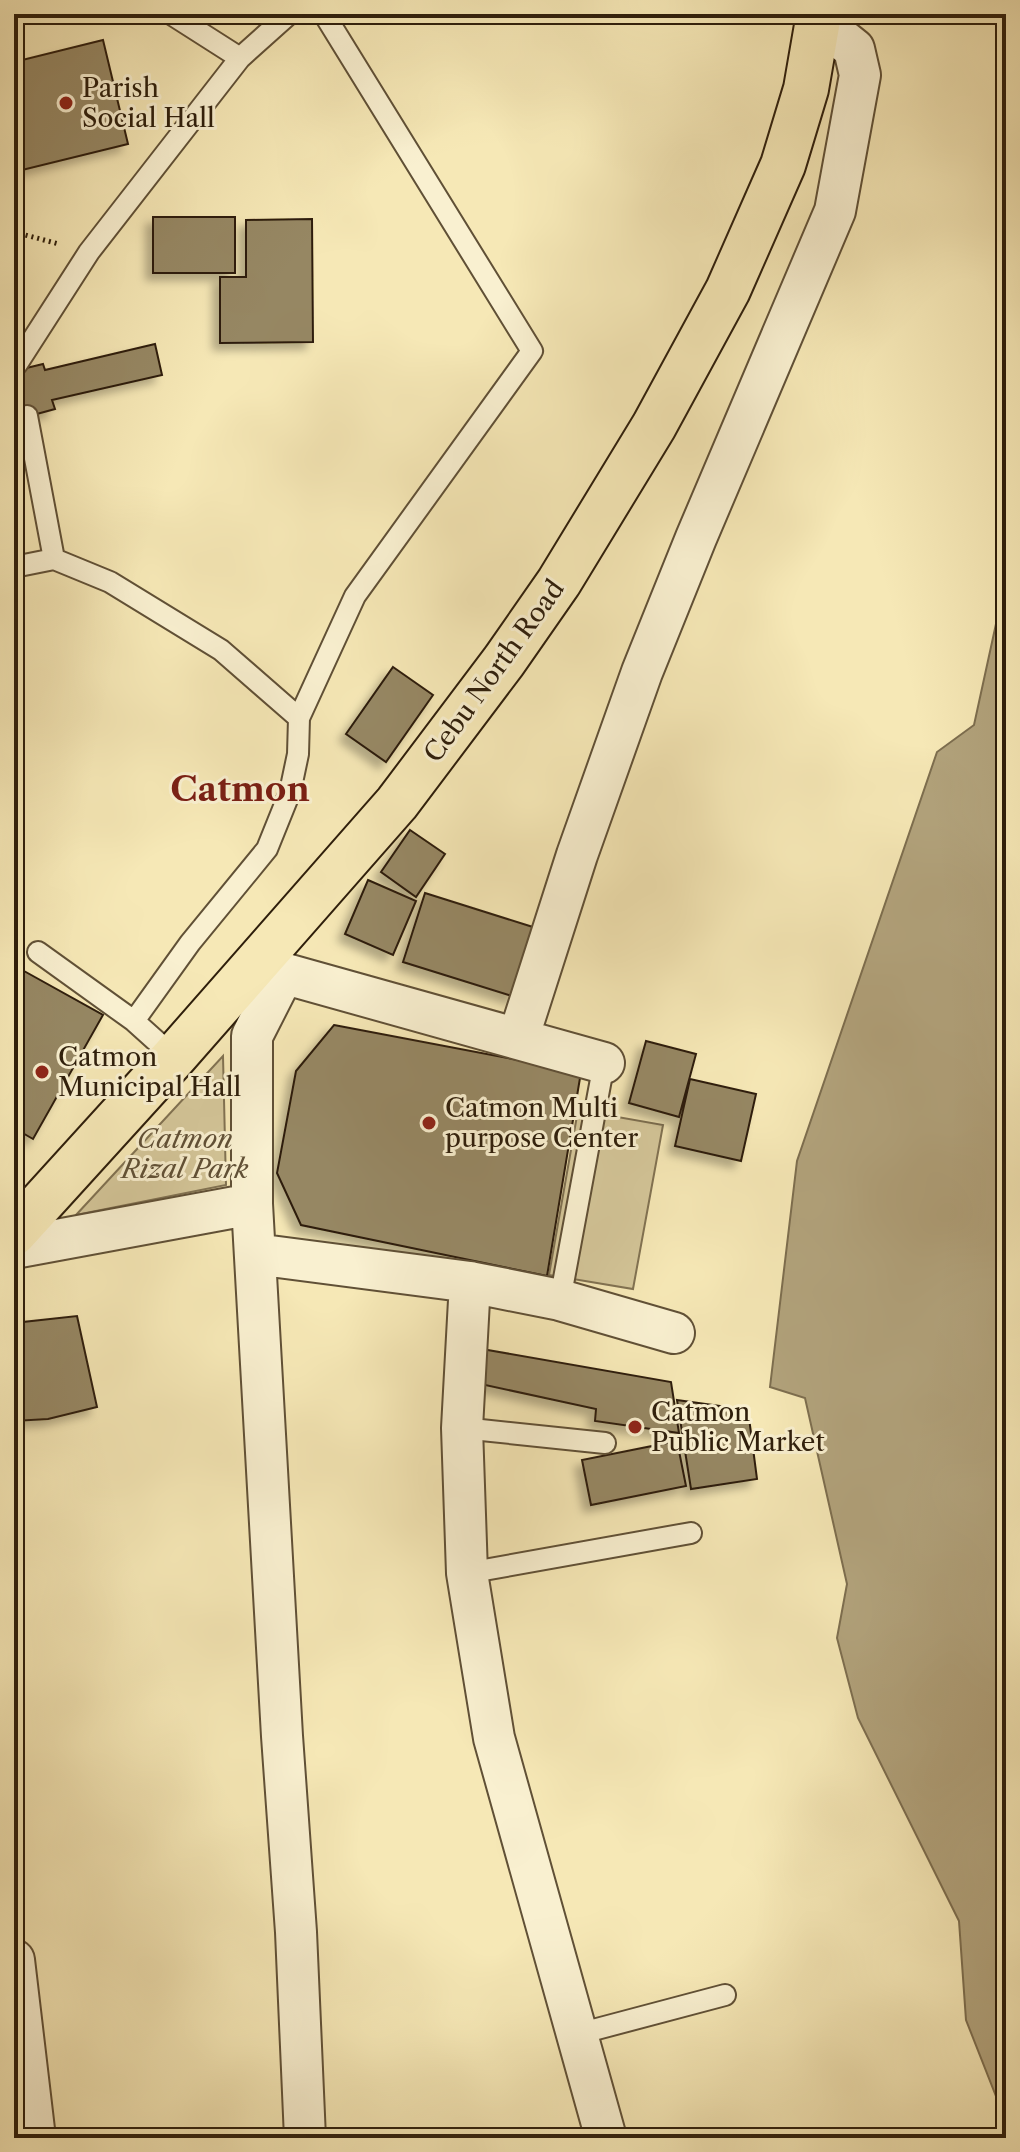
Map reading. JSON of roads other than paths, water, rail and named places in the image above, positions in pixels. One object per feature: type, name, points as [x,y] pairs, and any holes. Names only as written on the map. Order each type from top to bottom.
[{"type":"highway","name":"Cebu North Road","points":[[14,1233],[174,1057],[269,969],[504,661],[559,582],[654,426],[728,290],[783,165],[806,89],[819,18]]},
{"type":"street","points":[[518,1039],[577,855],[642,672],[835,211],[860,75],[854,49],[819,18]]},
{"type":"street","points":[[305,2138],[296,1932],[252,1204],[252,1036],[269,969],[604,1063]]},
{"type":"street","points":[[14,1248],[252,1204]]},
{"type":"street","points":[[255,1254],[470,1282],[560,1300],[674,1333]]},
{"type":"street","points":[[470,1282],[462,1428],[467,1573],[494,1738],[606,2138]]},
{"type":"street","points":[[14,1960],[35,2138]]},
{"type":"lane","points":[[171,14],[240,58]]},
{"type":"lane","points":[[17,362],[89,252],[240,58],[289,14]]},
{"type":"lane","points":[[134,1021],[190,943],[267,849],[290,792],[298,754],[299,718],[355,596],[532,351],[324,14]]},
{"type":"lane","points":[[27,416],[54,559]]},
{"type":"lane","points":[[14,567],[54,559],[110,582],[221,650],[299,718]]},
{"type":"lane","points":[[38,952],[134,1021],[174,1057]]},
{"type":"lane","points":[[560,1300],[604,1063]]},
{"type":"lane","points":[[462,1428],[605,1443]]},
{"type":"lane","points":[[467,1573],[691,1533]]},
{"type":"lane","points":[[578,2034],[725,1995]]},
{"type":"place","name":"Parish Social Hall","points":[[66,103]]},
{"type":"place","name":"Catmon Municipal Hall","points":[[42,1072]]},
{"type":"place","name":"Catmon Multi purpose Center","points":[[429,1123]]},
{"type":"place","name":"Catmon Public Market","points":[[635,1427]]},
{"type":"district","name":"Catmon","points":[[240,789]]},
{"type":"park label","name":"Catmon Rizal Park","points":[[185,1154]]}]
